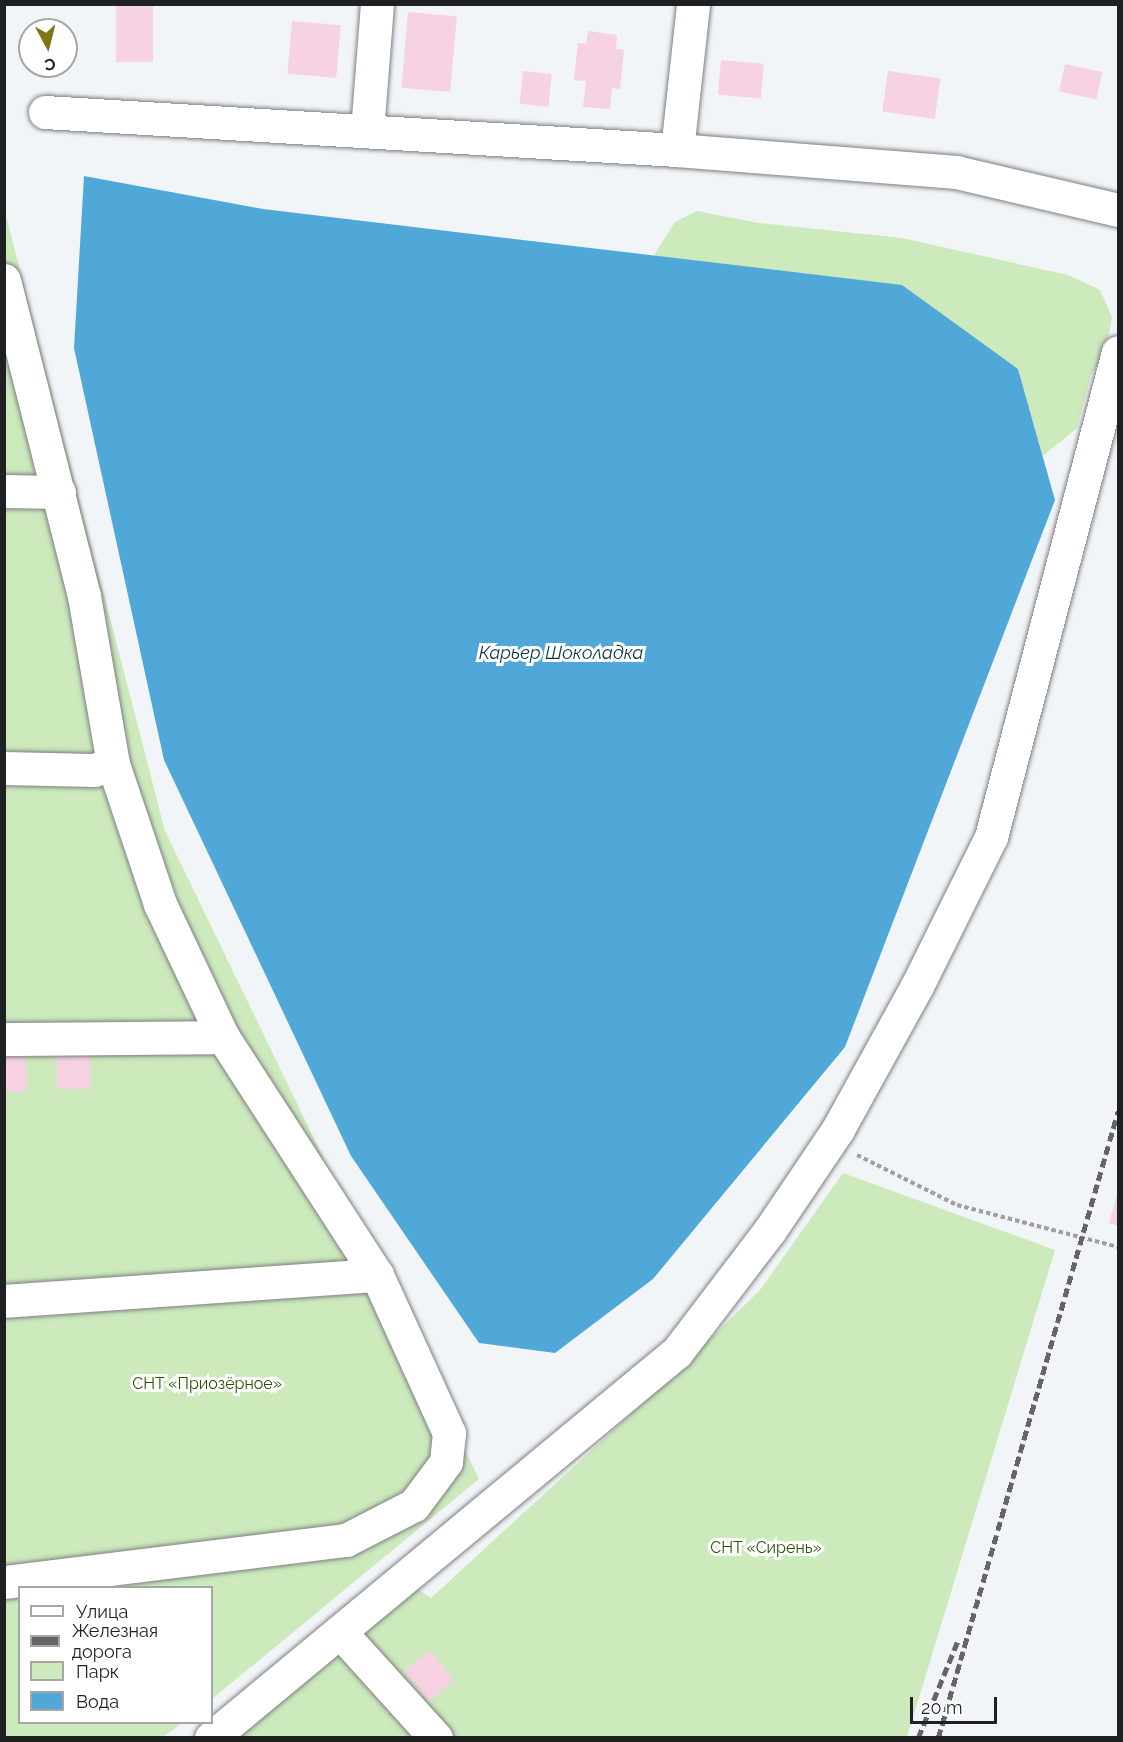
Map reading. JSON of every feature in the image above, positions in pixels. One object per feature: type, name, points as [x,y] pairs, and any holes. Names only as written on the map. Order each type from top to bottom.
[{"type":"street","points":[[367,131],[377,4]]},
{"type":"street","points":[[677,150],[693,4]]},
{"type":"street","points":[[45,112],[677,150],[956,172],[1119,210]]},
{"type":"street","points":[[4,280],[84,596],[113,764],[160,904],[223,1037],[377,1275],[450,1433],[446,1462],[414,1505],[346,1540],[4,1582]]},
{"type":"street","points":[[211,1737],[341,1634],[677,1352],[770,1230],[830,1141],[917,986],[991,837],[1119,352]]},
{"type":"street","points":[[4,491],[59,492]]},
{"type":"street","points":[[4,768],[94,770],[113,764]]},
{"type":"street","points":[[4,1039],[223,1037]]},
{"type":"street","points":[[4,1301],[377,1275]]},
{"type":"street","points":[[341,1634],[436,1737]]},
{"type":"path","points":[[830,1141],[957,1205],[1119,1247]]},
{"type":"green space","name":"СНТ «Приозёрное»","points":[[4,208],[165,831],[479,1479],[213,1698],[213,1586],[18,1586],[18,1724],[181,1724],[163,1737],[5,1737]]},
{"type":"green space","points":[[697,211],[759,223],[902,238],[1068,275],[1100,290],[1112,317],[1106,352],[1091,375],[1077,428],[1043,456],[1018,369],[654,255],[675,222]]},
{"type":"green space","name":"СНТ «Сирень»","points":[[843,1173],[1055,1250],[907,1737],[199,1738],[404,1580],[431,1598],[667,1381],[760,1290]]},
{"type":"water","name":"Карьер Шоколадка","points":[[84,176],[263,209],[902,285],[1018,369],[1055,500],[845,1047],[653,1279],[555,1353],[479,1343],[351,1156],[164,760],[74,348]]},
{"type":"building","points":[[116,4],[153,4],[153,62],[116,62]]},
{"type":"building","points":[[408,12],[457,16],[450,92],[401,88]]},
{"type":"building","points":[[292,21],[341,25],[336,78],[287,74]]},
{"type":"building","points":[[588,31],[617,35],[616,49],[624,50],[620,89],[612,88],[610,109],[583,107],[586,81],[574,80],[578,43],[586,44]]},
{"type":"building","points":[[721,60],[764,64],[761,99],[718,95]]},
{"type":"building","points":[[1065,64],[1102,72],[1096,99],[1059,91]]},
{"type":"building","points":[[523,71],[552,74],[548,107],[520,104]]},
{"type":"building","points":[[888,71],[940,78],[935,119],[882,112]]},
{"type":"building","points":[[25,1049],[27,1091],[6,1092],[4,1050]]},
{"type":"building","points":[[57,1054],[90,1054],[90,1089],[57,1089]]},
{"type":"building","points":[[1118,1190],[1118,1226],[1109,1223]]},
{"type":"building","points":[[429,1650],[454,1680],[429,1701],[404,1671]]},
{"type":"railway","points":[[938,1738],[1118,1111]]},
{"type":"railway","points":[[918,1738],[958,1640]]}]
